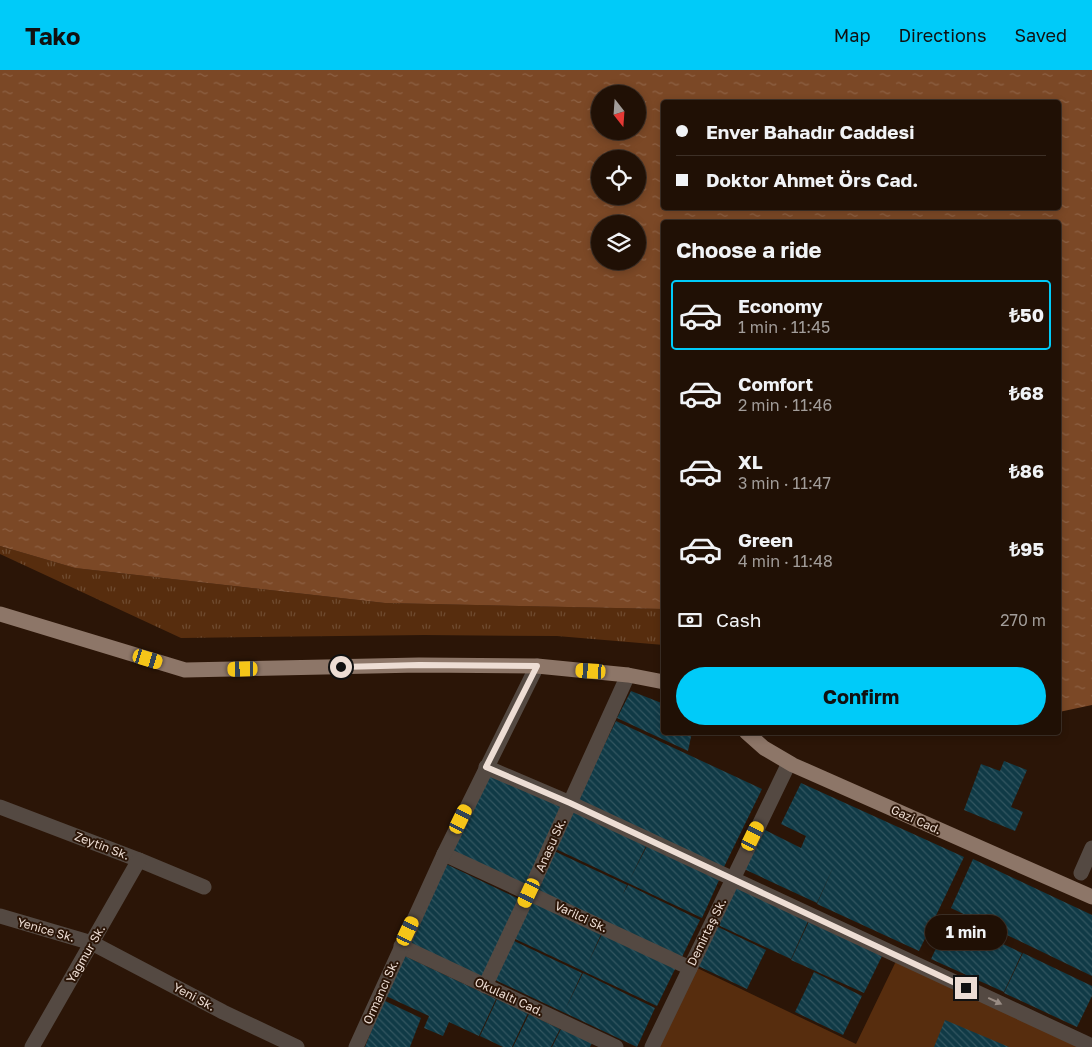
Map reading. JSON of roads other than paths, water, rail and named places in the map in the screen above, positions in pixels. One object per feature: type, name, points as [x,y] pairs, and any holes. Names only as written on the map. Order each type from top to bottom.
[{"type":"main road","points":[[0,614],[185,670],[419,665],[537,666],[628,675],[661,681]]},
{"type":"main road","name":"Gazi Cad.","points":[[749,735],[764,748],[789,763],[1092,897]]},
{"type":"street","name":"Ormancı Sk.","points":[[356,1047],[444,854],[537,666]]},
{"type":"street","name":"Anasu Sk.","points":[[485,986],[628,675]]},
{"type":"street","name":"Demirtaş Sk.","points":[[652,1047],[789,763]]},
{"type":"street","points":[[486,767],[570,803],[1088,1042]]},
{"type":"street","name":"Zeytin Sk.","points":[[0,807],[204,887]]},
{"type":"street","points":[[1086,869],[1092,848]]},
{"type":"street","name":"Varilci Sk.","points":[[444,854],[690,968]]},
{"type":"street","name":"Yağmur Sk.","points":[[32,1047],[139,860]]},
{"type":"street","name":"Yenice Sk.","points":[[0,916],[92,943]]},
{"type":"street","name":"Yeni Sk.","points":[[92,943],[223,1012],[297,1047]]},
{"type":"street","name":"Okulaltı Cad.","points":[[401,946],[616,1047]]},
{"type":"water","points":[[0,70],[1092,70],[1092,705],[1061,712],[1061,220],[661,220],[661,609],[385,603],[75,568],[0,546]]}]
